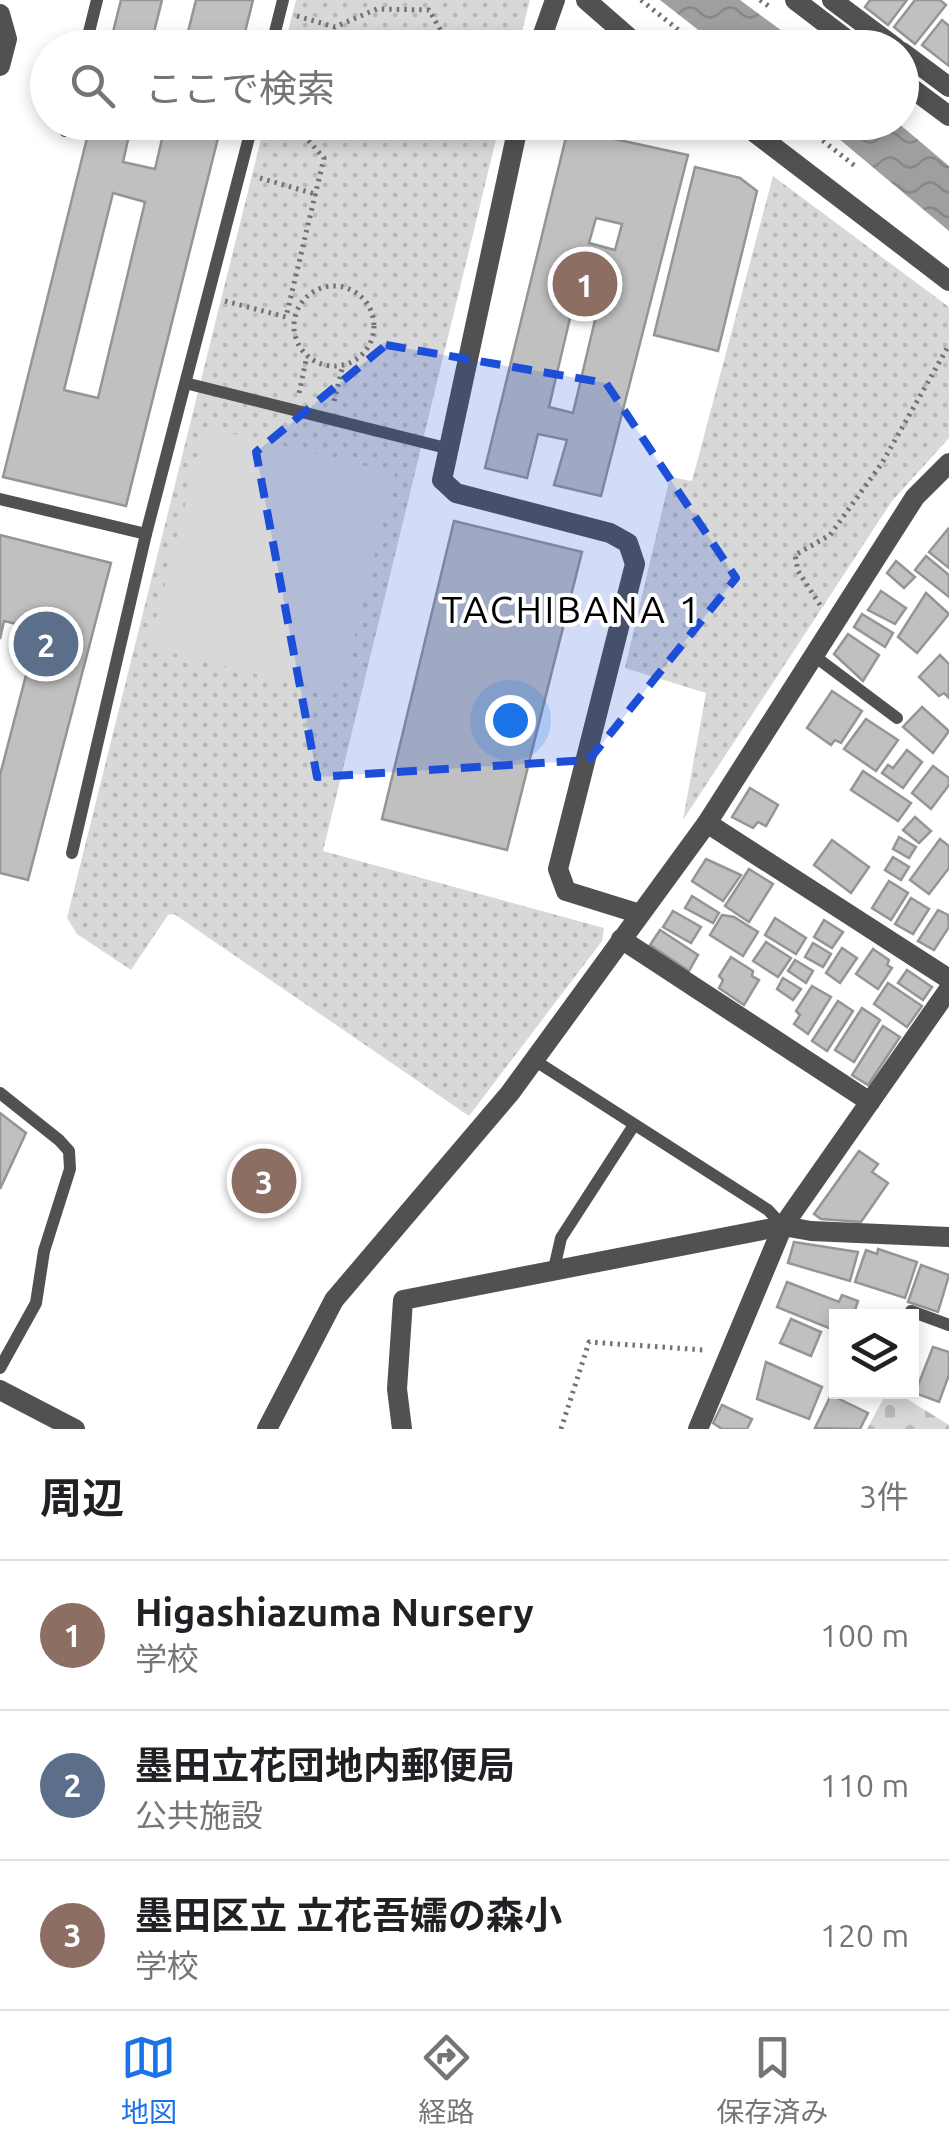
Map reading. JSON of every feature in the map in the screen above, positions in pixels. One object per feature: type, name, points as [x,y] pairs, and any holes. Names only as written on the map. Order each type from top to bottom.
[{"type":"street","points":[[544,30],[555,0]]},
{"type":"street","points":[[586,0],[621,30]]},
{"type":"street","points":[[795,0],[834,30]]},
{"type":"street","points":[[832,0],[872,30]]},
{"type":"street","points":[[0,14],[7,39],[0,66]]},
{"type":"street","points":[[919,65],[949,88]]},
{"type":"street","points":[[919,93],[949,116]]},
{"type":"street","points":[[516,140],[442,480],[456,493],[610,533],[628,543],[635,564],[558,868],[566,891],[640,914]]},
{"type":"street","points":[[765,140],[949,281]]},
{"type":"street","points":[[267,1429],[334,1300],[534,1060],[707,823],[915,497],[949,463]]},
{"type":"street","points":[[707,823],[949,980]]},
{"type":"street","points":[[621,939],[870,1102]]},
{"type":"street","points":[[698,1429],[783,1226],[949,988]]},
{"type":"street","points":[[402,1429],[398,1389],[402,1300],[783,1226],[949,1236]]},
{"type":"street","points":[[0,1390],[75,1429]]},
{"type":"lane","points":[[89,30],[96,0]]},
{"type":"lane","points":[[72,853],[146,534],[189,384],[249,140]]},
{"type":"lane","points":[[189,384],[446,448]]},
{"type":"lane","points":[[0,499],[146,534]]},
{"type":"lane","points":[[812,654],[897,718]]},
{"type":"lane","points":[[534,1060],[768,1210],[783,1226]]},
{"type":"lane","points":[[0,1093],[59,1140],[68,1151],[70,1169],[44,1251],[36,1303],[0,1368]]},
{"type":"lane","points":[[553,1273],[561,1238],[634,1125]]},
{"type":"lane","points":[[919,1314],[949,1325]]},
{"type":"path","points":[[641,0],[678,30]]},
{"type":"path","points":[[281,6],[335,27],[376,9],[429,10],[441,30]]},
{"type":"path","points":[[286,316],[324,158],[308,140]]},
{"type":"path","points":[[821,140],[855,166]]},
{"type":"path","points":[[241,173],[315,194]]},
{"type":"path","points":[[210,297],[286,316],[294,315],[313,291],[343,287],[357,293],[374,318],[374,334],[368,348],[343,366],[324,365],[307,356],[298,344],[294,315]]},
{"type":"path","points":[[823,610],[798,572],[795,556],[830,535],[882,463],[949,345]]},
{"type":"path","points":[[295,410],[307,356]]},
{"type":"path","points":[[329,419],[343,366]]},
{"type":"path","points":[[561,1429],[588,1342],[729,1348]]},
{"type":"highlighted area","points":[[386,345],[606,383],[736,578],[589,760],[317,777],[256,452]]},
{"type":"green space","points":[[296,0],[530,0],[522,30],[288,30]]},
{"type":"green space","points":[[261,140],[496,140],[323,851],[604,928],[602,941],[469,1116],[174,914],[168,915],[131,970],[77,934],[67,918]]},
{"type":"green space","points":[[773,176],[949,307],[949,438],[892,501],[683,820],[706,693],[625,668],[670,477],[692,481]]},
{"type":"green space","points":[[205,427],[395,473],[340,695],[149,647]]},
{"type":"green space","points":[[883,1399],[907,1399],[949,1425],[949,1429],[867,1429]]},
{"type":"water","points":[[660,0],[740,0],[781,30],[698,30]]},
{"type":"water","points":[[840,140],[918,140],[949,166],[949,231]]},
{"type":"building","points":[[121,0],[162,0],[154,30],[114,30]]},
{"type":"building","points":[[196,0],[253,0],[246,30],[188,30]]},
{"type":"building","points":[[870,0],[907,0],[888,25],[865,7]]},
{"type":"building","points":[[915,0],[940,0],[946,5],[919,39],[919,30],[894,27]]},
{"type":"building","points":[[942,20],[949,26],[949,66],[922,45]]},
{"type":"building","points":[[87,140],[128,140],[123,162],[155,169],[162,140],[218,140],[126,506],[3,477]],"holes":[[[113,193],[145,202],[98,398],[64,390]]]},
{"type":"building","points":[[565,140],[619,140],[688,155],[601,496],[554,485],[567,440],[538,434],[527,478],[485,468]],"holes":[[[596,218],[622,224],[615,250],[589,243]],[[571,314],[595,320],[573,413],[549,407]]]},
{"type":"building","points":[[695,167],[740,178],[757,191],[718,351],[654,335]]},
{"type":"building","points":[[454,521],[582,552],[507,850],[382,819]]},
{"type":"building","points":[[949,531],[949,568],[929,552]]},
{"type":"building","points":[[0,535],[111,563],[28,880],[0,873],[0,775],[38,629],[4,621],[0,639]]},
{"type":"building","points":[[926,556],[949,575],[949,597],[915,570]]},
{"type":"building","points":[[896,561],[915,577],[904,588],[887,573]]},
{"type":"building","points":[[881,591],[906,608],[895,624],[868,610]]},
{"type":"building","points":[[926,593],[949,614],[917,653],[898,637]]},
{"type":"building","points":[[862,614],[893,633],[885,647],[854,627]]},
{"type":"building","points":[[848,634],[879,655],[863,681],[834,654]]},
{"type":"building","points":[[940,655],[949,664],[949,698],[944,693],[939,696],[919,677]]},
{"type":"building","points":[[832,691],[862,711],[841,743],[835,740],[831,745],[807,728]]},
{"type":"building","points":[[922,707],[949,731],[933,753],[903,727]]},
{"type":"building","points":[[866,719],[898,740],[876,771],[844,749]]},
{"type":"building","points":[[907,750],[922,762],[903,788],[882,773],[888,765],[893,768]]},
{"type":"building","points":[[933,766],[949,778],[949,785],[931,809],[912,793]]},
{"type":"building","points":[[863,771],[911,803],[898,821],[851,790]]},
{"type":"building","points":[[750,788],[778,805],[766,826],[758,822],[753,828],[732,817]]},
{"type":"building","points":[[915,817],[931,831],[919,843],[903,830]]},
{"type":"building","points":[[899,837],[916,847],[909,858],[893,849]]},
{"type":"building","points":[[940,839],[949,846],[949,868],[929,894],[910,880]]},
{"type":"building","points":[[832,840],[869,867],[851,893],[814,865]]},
{"type":"building","points":[[893,857],[909,867],[901,880],[885,870]]},
{"type":"building","points":[[706,859],[741,875],[723,901],[692,881]]},
{"type":"building","points":[[749,869],[773,884],[749,922],[725,906]]},
{"type":"building","points":[[889,881],[908,893],[891,920],[872,908]]},
{"type":"building","points":[[692,896],[719,913],[713,923],[685,908]]},
{"type":"building","points":[[911,898],[929,909],[913,934],[895,924]]},
{"type":"building","points":[[938,910],[948,915],[949,927],[934,950],[918,941]]},
{"type":"building","points":[[673,911],[701,927],[691,943],[663,927]]},
{"type":"building","points":[[722,915],[734,917],[758,932],[743,956],[710,935]]},
{"type":"building","points":[[775,918],[806,938],[796,954],[765,935]]},
{"type":"building","points":[[824,920],[843,932],[832,948],[814,937]]},
{"type":"building","points":[[660,930],[698,955],[689,971],[650,945]]},
{"type":"building","points":[[766,942],[791,958],[778,977],[753,961]]},
{"type":"building","points":[[813,943],[831,954],[823,967],[805,957]]},
{"type":"building","points":[[842,948],[857,958],[840,983],[826,973]]},
{"type":"building","points":[[873,949],[889,960],[887,965],[892,968],[878,989],[856,974]]},
{"type":"building","points":[[731,957],[753,971],[752,976],[759,980],[744,1005],[719,988],[723,980],[719,976]]},
{"type":"building","points":[[795,960],[813,971],[806,983],[788,971]]},
{"type":"building","points":[[907,970],[932,987],[923,1000],[898,983]]},
{"type":"building","points":[[783,978],[801,989],[793,1000],[777,989]]},
{"type":"building","points":[[888,983],[922,1006],[907,1027],[874,1004]]},
{"type":"building","points":[[812,986],[831,997],[808,1034],[794,1024],[800,1015],[796,1011]]},
{"type":"building","points":[[838,1001],[853,1011],[827,1051],[812,1041]]},
{"type":"building","points":[[862,1008],[880,1020],[854,1062],[835,1050]]},
{"type":"building","points":[[883,1026],[900,1037],[868,1085],[852,1075]]},
{"type":"building","points":[[0,1113],[26,1133],[0,1189]]},
{"type":"building","points":[[859,1151],[878,1164],[872,1172],[888,1183],[861,1222],[821,1219],[814,1214]]},
{"type":"building","points":[[794,1242],[858,1252],[850,1281],[788,1263]]},
{"type":"building","points":[[878,1249],[917,1262],[905,1298],[855,1282],[866,1250],[877,1254]]},
{"type":"building","points":[[921,1265],[949,1275],[938,1312],[908,1302]]},
{"type":"building","points":[[787,1282],[839,1302],[842,1295],[858,1301],[855,1309],[829,1309],[829,1328],[777,1307]]},
{"type":"building","points":[[791,1319],[821,1332],[811,1356],[780,1343]]},
{"type":"building","points":[[933,1347],[949,1352],[949,1375],[939,1402],[919,1394],[919,1383]]},
{"type":"building","points":[[766,1362],[822,1387],[809,1419],[757,1399]]},
{"type":"building","points":[[829,1399],[839,1399],[868,1413],[860,1429],[815,1428]]},
{"type":"building","points":[[722,1405],[752,1419],[747,1429],[722,1429],[713,1423]]},
{"type":"place","name":"Higashiazuma Nursery","points":[[585,284]]},
{"type":"place","name":"墨田立花団地内郵便局","points":[[46,644]]},
{"type":"place","name":"墨田区立 立花吾嬬の森小","points":[[264,1181]]},
{"type":"district","name":"TACHIBANA 1","points":[[572,609]]}]
